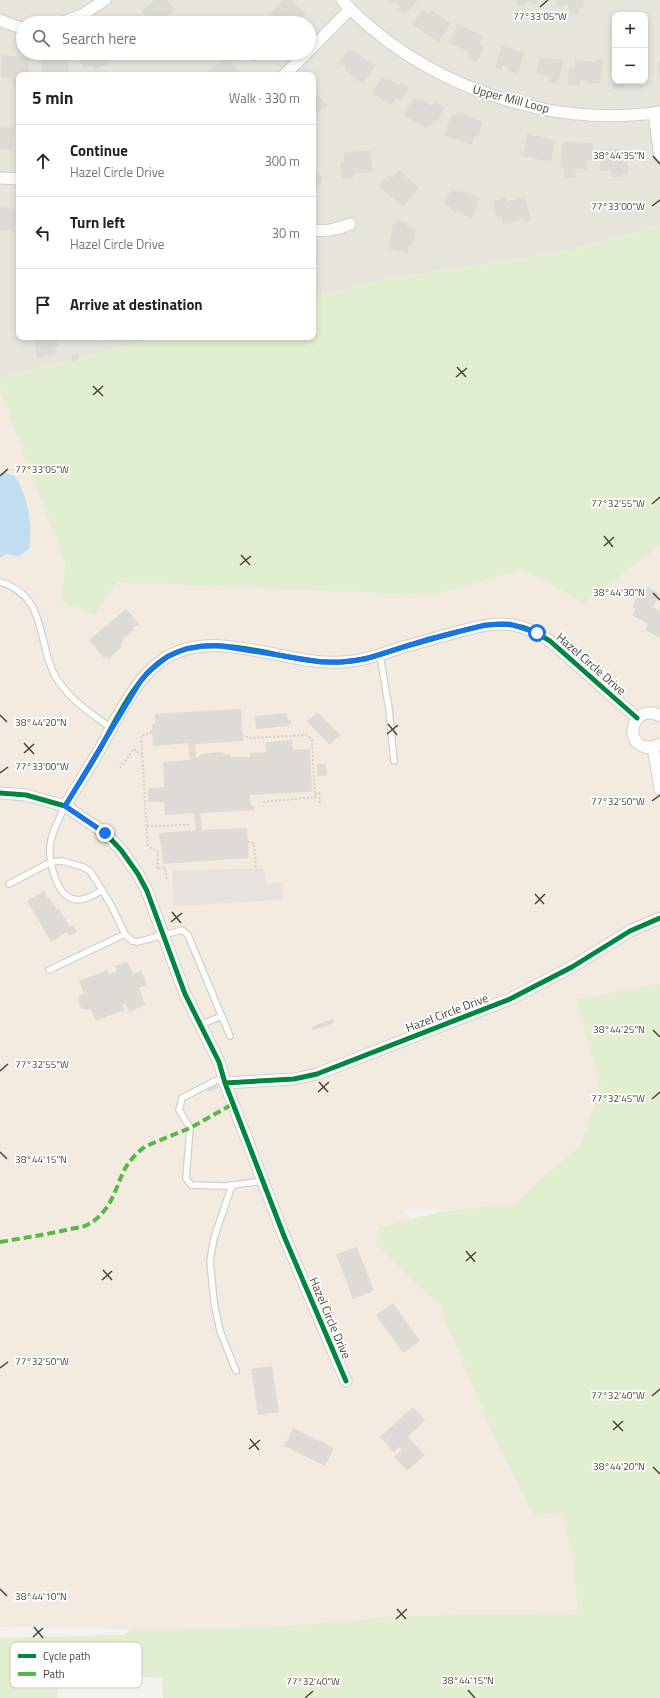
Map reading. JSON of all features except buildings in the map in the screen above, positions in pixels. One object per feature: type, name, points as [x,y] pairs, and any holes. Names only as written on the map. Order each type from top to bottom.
[{"type":"street","points":[[79,16],[105,0]]},
{"type":"street","name":"Upper Mill Loop","points":[[342,0],[364,22],[414,60],[464,86],[496,97],[536,107],[584,114],[621,116],[657,113]]},
{"type":"street","points":[[316,44],[350,9]]},
{"type":"street","points":[[0,20],[16,26]]},
{"type":"street","points":[[287,72],[300,60]]},
{"type":"street","points":[[657,113],[660,157]]},
{"type":"street","points":[[0,178],[16,179]]},
{"type":"street","points":[[316,230],[331,230],[350,224]]},
{"type":"street","name":"Hazel Circle Drive","points":[[65,806],[111,728],[147,673],[168,656],[185,649],[203,646],[221,646],[321,662],[341,662],[365,659],[429,639],[485,625],[510,624],[526,628],[550,641],[637,718]]},
{"type":"street","points":[[660,716],[653,713],[647,713],[637,718],[633,728],[635,738],[642,746],[656,746],[660,789]]},
{"type":"street","name":"Hazel Circle Drive","points":[[0,793],[26,795],[65,806],[105,833],[121,850],[138,874],[147,891],[185,994],[219,1062],[225,1083],[287,1244],[346,1381]]},
{"type":"street","name":"Hazel Circle Drive","points":[[225,1083],[294,1079],[317,1074],[510,999],[572,967],[630,931],[660,918]]},
{"type":"lane","points":[[0,582],[20,592],[36,610],[50,662],[56,677],[65,691],[76,703],[111,728]]},
{"type":"lane","points":[[380,655],[389,709],[394,761]]},
{"type":"lane","points":[[65,806],[51,840],[51,862],[55,878],[68,897],[73,900],[86,899],[102,890]]},
{"type":"lane","points":[[9,884],[51,862],[62,861],[83,867],[90,871],[112,906],[125,934],[132,941],[137,942],[182,930],[188,935],[230,1036]]},
{"type":"lane","points":[[48,970],[125,934]]},
{"type":"lane","points":[[200,1025],[222,1016]]},
{"type":"lane","points":[[225,1083],[217,1080],[182,1098],[179,1110],[190,1128],[186,1178],[191,1186],[232,1185],[263,1181]]},
{"type":"lane","points":[[232,1185],[214,1238],[210,1261],[214,1302],[220,1331],[236,1371]]},
{"type":"path","points":[[152,732],[140,736],[148,846],[158,852],[158,869],[165,868],[166,881]]},
{"type":"path","points":[[242,735],[250,738],[307,735],[312,740],[315,797],[262,802]]},
{"type":"path","points":[[120,768],[134,749],[142,755]]},
{"type":"path","points":[[314,794],[319,793],[320,805]]},
{"type":"path","points":[[147,826],[190,826]]},
{"type":"path","points":[[248,842],[254,843],[256,868]]},
{"type":"shaded area","points":[[0,0],[660,0],[660,225],[567,251],[387,279],[316,297],[316,72],[16,72],[16,340],[149,340],[0,378]]},
{"type":"shaded area","points":[[0,390],[65,563],[62,602],[95,614],[117,582],[435,595],[523,569],[584,603],[660,546],[660,1131],[532,1210],[404,1210],[468,1285],[626,1636],[0,1627]]},
{"type":"shaded area","points":[[264,868],[266,884],[283,883],[282,900],[174,906],[172,871]]},
{"type":"green space","points":[[660,225],[660,546],[584,603],[523,569],[435,595],[117,582],[95,615],[62,602],[65,563],[0,390],[0,378],[149,340],[316,340],[316,297],[387,279],[567,251]]},
{"type":"green space","points":[[660,984],[660,1698],[163,1698],[162,1677],[142,1678],[142,1642],[10,1642],[10,1688],[58,1688],[57,1698],[0,1698],[0,1638],[124,1635],[131,1629],[267,1628],[404,1616],[578,1614],[574,1561],[561,1512],[533,1515],[491,1429],[439,1305],[377,1246],[379,1227],[439,1212],[515,1204],[546,1174],[579,1147],[601,1089],[576,1000]]},
{"type":"water","points":[[3,472],[15,476],[23,493],[30,521],[30,540],[29,549],[19,556],[6,554],[0,558],[0,473]]},
{"type":"marked path","points":[[0,1242],[85,1226],[94,1221],[109,1204],[123,1173],[131,1160],[146,1146],[190,1128],[233,1104]]},
{"type":"cycle path","points":[[65,806],[96,756],[128,698],[146,674],[167,657],[187,649],[209,646],[231,646],[298,659],[320,662],[342,662],[373,657],[461,631],[499,624],[512,625],[532,631],[550,641],[637,718]]},
{"type":"cycle path","points":[[0,793],[26,795],[65,806],[105,833],[121,850],[138,874],[147,891],[185,994],[219,1062],[225,1083],[284,1236],[346,1381]]},
{"type":"cycle path","points":[[225,1083],[294,1079],[317,1074],[510,999],[572,967],[630,931],[660,918]]},
{"type":"route","points":[[105,833],[88,820],[65,806],[140,682],[147,673],[168,656],[185,649],[203,646],[221,646],[321,662],[341,662],[365,659],[429,639],[485,625],[510,624],[526,628],[537,633]]}]
